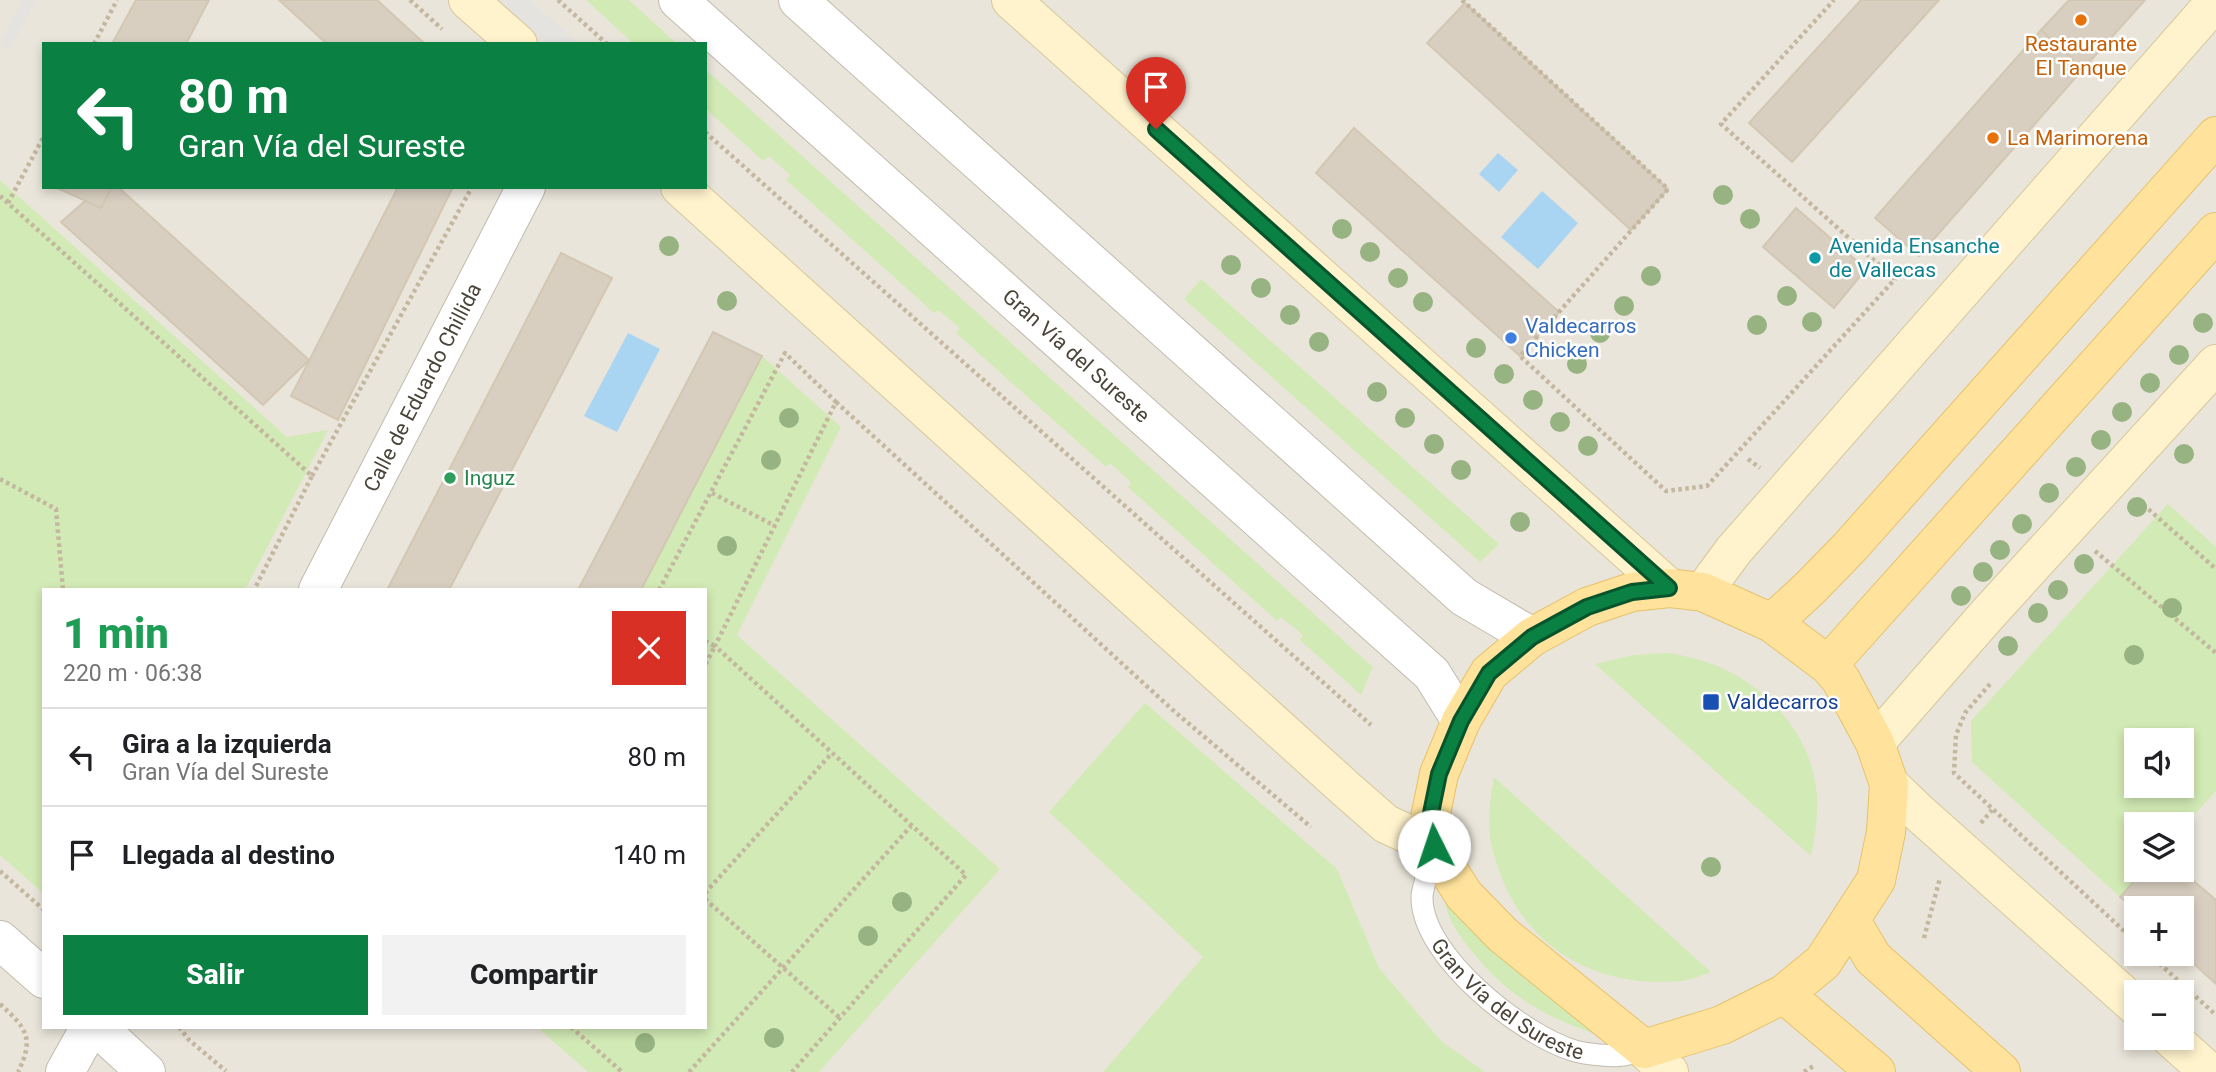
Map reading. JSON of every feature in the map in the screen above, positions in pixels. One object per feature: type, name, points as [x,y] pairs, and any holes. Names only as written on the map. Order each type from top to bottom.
[{"type":"main road","points":[[1772,622],[1849,548],[2216,136]]},
{"type":"main road","points":[[1828,665],[2216,232]]},
{"type":"main road","points":[[1686,590],[1772,622],[1828,665],[1841,680],[1875,743],[1889,783],[1886,832],[1876,880],[1823,962],[1784,994],[1657,1060],[1503,935],[1464,895],[1435,849],[1430,818],[1439,774],[1461,721],[1489,673],[1532,637],[1587,607],[1632,592],[1686,590]]},
{"type":"main road","points":[[1851,921],[1874,958],[2001,1072]]},
{"type":"main road","points":[[1784,994],[1876,1072]]},
{"type":"street","points":[[468,0],[516,42]]},
{"type":"street","name":"Gran Vía del Sureste","points":[[678,0],[1432,674],[1461,721]]},
{"type":"street","points":[[798,0],[1464,597],[1532,637]]},
{"type":"street","points":[[1011,0],[1686,590],[1734,550],[2216,1]]},
{"type":"street","name":"Calle de Eduardo Chillida","points":[[319,588],[525,189]]},
{"type":"street","points":[[682,189],[1346,789],[1386,824],[1435,849]]},
{"type":"street","points":[[1875,743],[2216,365]]},
{"type":"street","points":[[1889,783],[2124,995]]},
{"type":"street","points":[[0,940],[42,977]]},
{"type":"street","points":[[65,1072],[89,1029]]},
{"type":"street","points":[[99,1029],[146,1072]]},
{"type":"street","points":[[2184,1050],[2209,1072]]},
{"type":"lane","name":"Gran Vía del Sureste","points":[[1435,849],[1422,897],[1428,928],[1465,979],[1517,1023],[1540,1036],[1576,1051],[1657,1060]]},
{"type":"path","points":[[94,42],[117,0]]},
{"type":"path","points":[[410,0],[449,35]]},
{"type":"path","points":[[558,0],[605,42]]},
{"type":"path","points":[[1461,0],[1668,189],[1520,356],[1666,491],[1707,486],[1895,279],[1721,124],[1833,0]]},
{"type":"path","points":[[707,134],[1371,725]]},
{"type":"path","points":[[8,203],[42,140]]},
{"type":"path","points":[[255,588],[312,476],[471,189]]},
{"type":"path","points":[[0,196],[312,476]]},
{"type":"path","points":[[660,588],[785,354],[1175,712],[1311,827]]},
{"type":"path","points":[[707,661],[836,402]]},
{"type":"path","points":[[0,479],[56,509],[63,588]]},
{"type":"path","points":[[712,493],[775,526]]},
{"type":"path","points":[[2147,508],[2216,569]]},
{"type":"path","points":[[2066,529],[2216,653]]},
{"type":"path","points":[[707,642],[715,646],[966,876],[792,1072]]},
{"type":"path","points":[[1990,684],[1965,713],[1956,735],[1954,773],[2124,931]]},
{"type":"path","points":[[707,891],[832,753]]},
{"type":"path","points":[[689,1072],[911,826]]},
{"type":"path","points":[[0,872],[42,908]]},
{"type":"path","points":[[1924,938],[1940,876]]},
{"type":"path","points":[[707,901],[840,1018]]},
{"type":"path","points":[[2162,966],[2216,1015]]},
{"type":"path","points":[[0,1004],[20,1023],[28,1045],[18,1072]]},
{"type":"path","points":[[181,1029],[189,1040],[226,1071]]},
{"type":"path","points":[[574,1029],[622,1072]]},
{"type":"path","points":[[580,1035],[584,1029]]},
{"type":"path","points":[[1804,1072],[1816,1064]]},
{"type":"shaded area","points":[[0,0],[2216,0],[2216,1072],[0,1072]]},
{"type":"shaded area","points":[[22,0],[36,0],[9,51],[0,43]]},
{"type":"shaded area","points":[[497,0],[530,0],[577,42],[544,42]]},
{"type":"green space","points":[[586,0],[629,0],[675,42],[632,42]]},
{"type":"green space","points":[[707,71],[1373,667],[1361,695],[1300,640],[1303,635],[1281,617],[1277,621],[1128,487],[1131,482],[1110,463],[1106,467],[956,333],[960,328],[938,310],[934,313],[786,180],[790,175],[769,156],[763,161],[707,110]]},
{"type":"green space","points":[[0,180],[287,437],[328,430],[246,588],[42,588],[42,892],[0,855]]},
{"type":"green space","points":[[1201,279],[1499,544],[1480,562],[1184,299]]},
{"type":"green space","points":[[762,356],[841,427],[737,635],[1000,869],[819,1072],[588,1072],[539,1029],[707,1029],[707,588],[642,588]]},
{"type":"green space","points":[[2168,504],[2216,547],[2216,791],[2194,815],[2194,812],[2124,812],[2124,882],[2133,882],[2120,897],[1972,762],[1971,721]]},
{"type":"green space","points":[[1670,653],[1712,664],[1748,682],[1778,709],[1791,725],[1810,761],[1815,781],[1817,818],[1811,856],[1595,664],[1633,655]]},
{"type":"green space","points":[[1145,703],[1337,869],[1379,968],[1441,1041],[1485,1072],[1103,1072],[1203,957],[1049,812]]},
{"type":"green space","points":[[1494,777],[1711,972],[1681,981],[1616,977],[1587,967],[1561,953],[1538,934],[1519,911],[1504,883],[1493,851],[1489,824]]},
{"type":"green space","points":[[1445,901],[1600,1036],[1544,1012],[1513,993],[1470,949],[1451,921]]},
{"type":"water","points":[[1498,153],[1518,170],[1499,192],[1479,174]]},
{"type":"water","points":[[1542,191],[1578,223],[1538,269],[1501,237]]},
{"type":"water","points":[[628,333],[660,349],[617,432],[584,416]]},
{"type":"building","points":[[136,0],[209,0],[187,42],[113,42]]},
{"type":"building","points":[[279,0],[377,0],[423,42],[325,42]]},
{"type":"building","points":[[1861,0],[1939,0],[1792,162],[1749,123]]},
{"type":"building","points":[[2069,0],[2145,0],[2083,69],[2041,30]]},
{"type":"building","points":[[1465,3],[1668,189],[1631,230],[1427,43]]},
{"type":"building","points":[[2041,30],[2083,69],[1919,256],[1875,218]]},
{"type":"building","points":[[1354,128],[1559,312],[1520,356],[1316,173]]},
{"type":"building","points":[[59,189],[111,189],[101,208]]},
{"type":"building","points":[[111,189],[120,189],[309,360],[263,405],[61,222],[85,201],[101,208]]},
{"type":"building","points":[[397,189],[452,189],[338,420],[291,396]]},
{"type":"building","name":"Avenida Ensanche de Vallecas","points":[[1796,208],[1866,269],[1834,308],[1763,247]]},
{"type":"building","points":[[561,253],[612,278],[450,588],[388,588]]},
{"type":"building","points":[[713,332],[762,356],[642,588],[579,588]]},
{"type":"building","points":[[2194,881],[2216,900],[2216,984],[2194,964],[2194,896],[2124,896],[2124,901],[2120,897],[2133,882]]},
{"type":"place","name":"Restaurante El Tanque","points":[[2081,20]]},
{"type":"place","name":"La Marimorena","points":[[1993,138]]},
{"type":"place","name":"Avenida Ensanche de Vallecas","points":[[1815,258]]},
{"type":"place","name":"Valdecarros Chicken","points":[[1511,338]]},
{"type":"place","name":"Inguz","points":[[450,478]]},
{"type":"place","name":"Valdecarros","points":[[1711,702]]},
{"type":"route","points":[[1156,129],[1669,588],[1632,592],[1587,607],[1532,637],[1489,673],[1461,721],[1439,774],[1430,818],[1434,846]]}]
